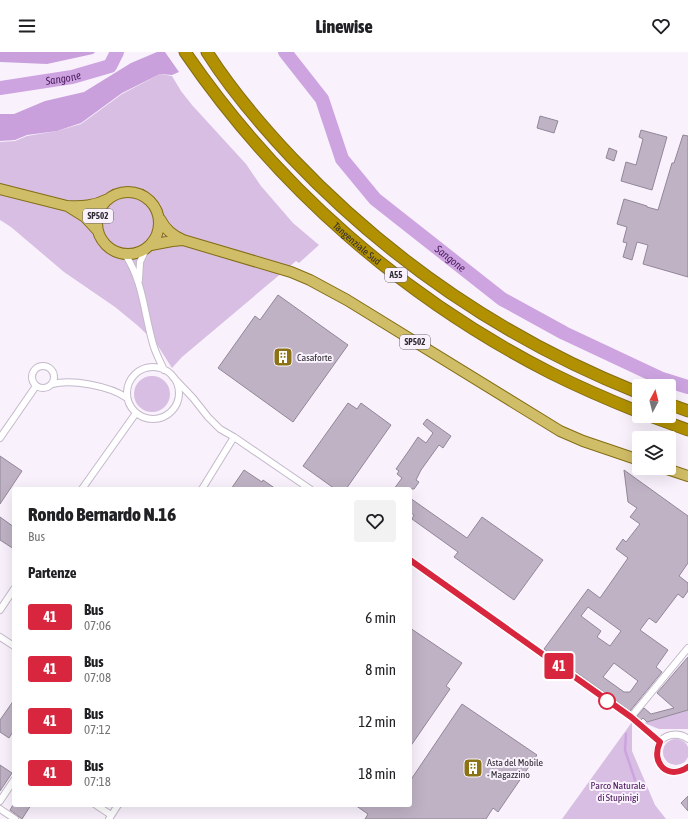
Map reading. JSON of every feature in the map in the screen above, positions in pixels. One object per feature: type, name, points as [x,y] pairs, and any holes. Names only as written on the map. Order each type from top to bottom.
[{"type":"highway","name":"Tangenziale Sud","points":[[185,52],[201,76],[230,113],[267,156],[335,225],[381,265],[464,323],[508,349],[580,387],[632,409]]},
{"type":"highway","name":"Tangenziale Sud","points":[[207,52],[247,107],[279,144],[317,184],[382,242],[412,266],[463,302],[514,333],[584,370],[632,390]]},
{"type":"highway","points":[[676,407],[688,411]]},
{"type":"highway","points":[[669,423],[688,430]]},
{"type":"main road","name":"SP502","points":[[0,189],[67,206],[78,207],[89,206],[124,192],[141,194],[148,198],[153,204],[166,229],[174,236],[291,272],[310,280],[347,300],[560,431],[583,441],[632,458]]},
{"type":"main road","name":"SP502","points":[[110,198],[100,210],[97,224],[100,238],[108,247],[119,253],[132,254],[149,247],[172,241],[183,240]]},
{"type":"main road","name":"SP502","points":[[67,206],[85,217],[98,232]]},
{"type":"main road","points":[[149,247],[159,231],[160,219]]},
{"type":"main road","points":[[676,472],[688,476]]},
{"type":"street","points":[[139,283],[140,262],[149,247]]},
{"type":"street","points":[[125,254],[139,283],[153,345],[164,370]]},
{"type":"street","points":[[52,384],[54,377],[52,370],[42,367],[36,370],[33,380],[36,386],[46,388],[52,384],[67,381],[111,389],[127,398]]},
{"type":"street","points":[[174,377],[179,395],[173,410],[166,415],[151,419],[142,417],[130,406],[127,398],[127,390],[133,376],[139,371],[147,368],[155,367],[164,370],[174,377],[220,429],[307,487]]},
{"type":"street","points":[[0,438],[36,386]]},
{"type":"street","points":[[83,487],[136,412]]},
{"type":"street","points":[[203,487],[234,437]]},
{"type":"street","points":[[412,561],[631,717],[660,742]]},
{"type":"street","points":[[0,610],[12,592]]},
{"type":"street","points":[[0,637],[12,645]]},
{"type":"street","points":[[631,717],[688,648]]},
{"type":"street","points":[[688,739],[685,736],[676,734],[668,736],[660,742],[656,755],[658,762],[667,770],[674,772],[682,771],[688,767]]},
{"type":"street","points":[[0,801],[12,783]]},
{"type":"street","points":[[98,807],[110,817],[117,807]]},
{"type":"street","points":[[0,809],[15,819]]},
{"type":"green space","points":[[160,74],[172,76],[192,105],[246,164],[261,186],[293,223],[319,245],[299,263],[296,261],[182,357],[172,368],[156,343],[137,325],[115,307],[64,272],[11,227],[0,220],[0,142],[15,141],[27,136],[57,131],[81,124],[122,94]]},
{"type":"green space","points":[[156,376],[165,381],[169,387],[169,401],[165,407],[156,412],[148,412],[139,407],[135,401],[134,390],[139,381],[145,377]]},
{"type":"green space","points":[[688,710],[688,729],[659,729],[644,723]]},
{"type":"green space","name":"Parco Naturale di Stupinigi","points":[[632,722],[632,751],[655,805],[666,819],[562,819]]},
{"type":"green space","points":[[676,739],[685,743],[689,752],[685,761],[676,765],[667,761],[663,752],[667,743]]},
{"type":"shaded area","points":[[0,52],[95,52],[93,54],[47,64],[0,62]]},
{"type":"shaded area","points":[[157,52],[165,52],[179,72],[172,75],[160,74],[122,93],[81,123],[57,131],[27,135],[15,140],[0,141],[0,114],[14,114],[45,101],[84,92],[131,63]]},
{"type":"building","points":[[540,116],[558,121],[554,133],[537,128]]},
{"type":"building","points":[[641,130],[667,137],[652,190],[621,181],[626,162],[636,165],[643,139],[639,137]]},
{"type":"building","points":[[683,135],[688,136],[688,277],[643,264],[648,245],[637,242],[632,260],[623,257],[627,243],[623,242],[627,227],[617,224],[624,199],[658,210],[672,163],[674,163]]},
{"type":"building","points":[[609,148],[617,151],[614,161],[606,158]]},
{"type":"building","name":"Casaforte","points":[[278,295],[348,345],[293,422],[218,368],[255,316],[260,320]]},
{"type":"building","points":[[348,403],[357,409],[361,403],[391,425],[347,487],[332,487],[303,466]]},
{"type":"building","points":[[427,419],[451,436],[443,448],[439,445],[421,470],[416,480],[419,482],[414,489],[412,489],[412,487],[395,487],[402,478],[397,474],[399,471],[396,469],[418,437],[426,443],[433,433],[423,424]]},
{"type":"building","points":[[0,456],[22,471],[0,504]]},
{"type":"building","points":[[244,470],[262,482],[263,480],[273,487],[232,487]]},
{"type":"building","points":[[624,470],[688,516],[688,563],[679,576],[688,583],[688,591],[683,598],[678,594],[656,623],[649,618],[640,630],[668,650],[656,667],[662,672],[630,711],[544,649],[588,589],[600,598],[628,558],[616,549],[623,539],[626,542],[640,524],[630,517],[637,508],[628,502]],"holes":[[[588,607],[621,631],[610,646],[597,637],[601,631],[581,616]],[[614,663],[638,681],[630,692],[624,692],[603,677]]]},
{"type":"building","points":[[412,499],[467,538],[482,517],[543,560],[514,600],[454,557],[458,552],[412,519],[414,515],[412,514]]},
{"type":"building","points":[[0,517],[12,526],[12,548],[0,540]]},
{"type":"building","points":[[412,629],[462,663],[446,686],[450,689],[412,744]]},
{"type":"building","points":[[688,657],[688,710],[647,722],[643,718],[641,720],[637,716],[644,708],[651,714],[674,708],[657,693]]},
{"type":"building","points":[[12,703],[12,733],[9,738],[0,732],[0,720]]},
{"type":"building","name":"Asta del Mobile - Magazzino","points":[[462,704],[537,755],[498,812],[493,808],[486,819],[365,819],[368,814],[358,807],[412,807],[412,778]]},
{"type":"building","points":[[0,765],[12,773],[0,791]]},
{"type":"building","points":[[688,796],[688,811],[681,803]]},
{"type":"building","points":[[12,807],[30,807],[22,819],[10,810]]},
{"type":"waterway","name":"Sangone","points":[[0,88],[72,77],[110,66],[117,52]]},
{"type":"waterway","name":"Sangone","points":[[285,52],[322,99],[342,159],[375,199],[502,299],[564,333],[662,379],[688,387]]},
{"type":"waterway","points":[[626,734],[625,750],[635,780]]},
{"type":"bus line","name":"41","points":[[412,561],[631,717],[660,742],[656,755],[658,762],[662,767],[674,772],[682,771],[688,767]]},
{"type":"place","name":"Casaforte","points":[[283,357]]},
{"type":"place","name":"Asta del Mobile - Magazzino","points":[[473,768]]}]
